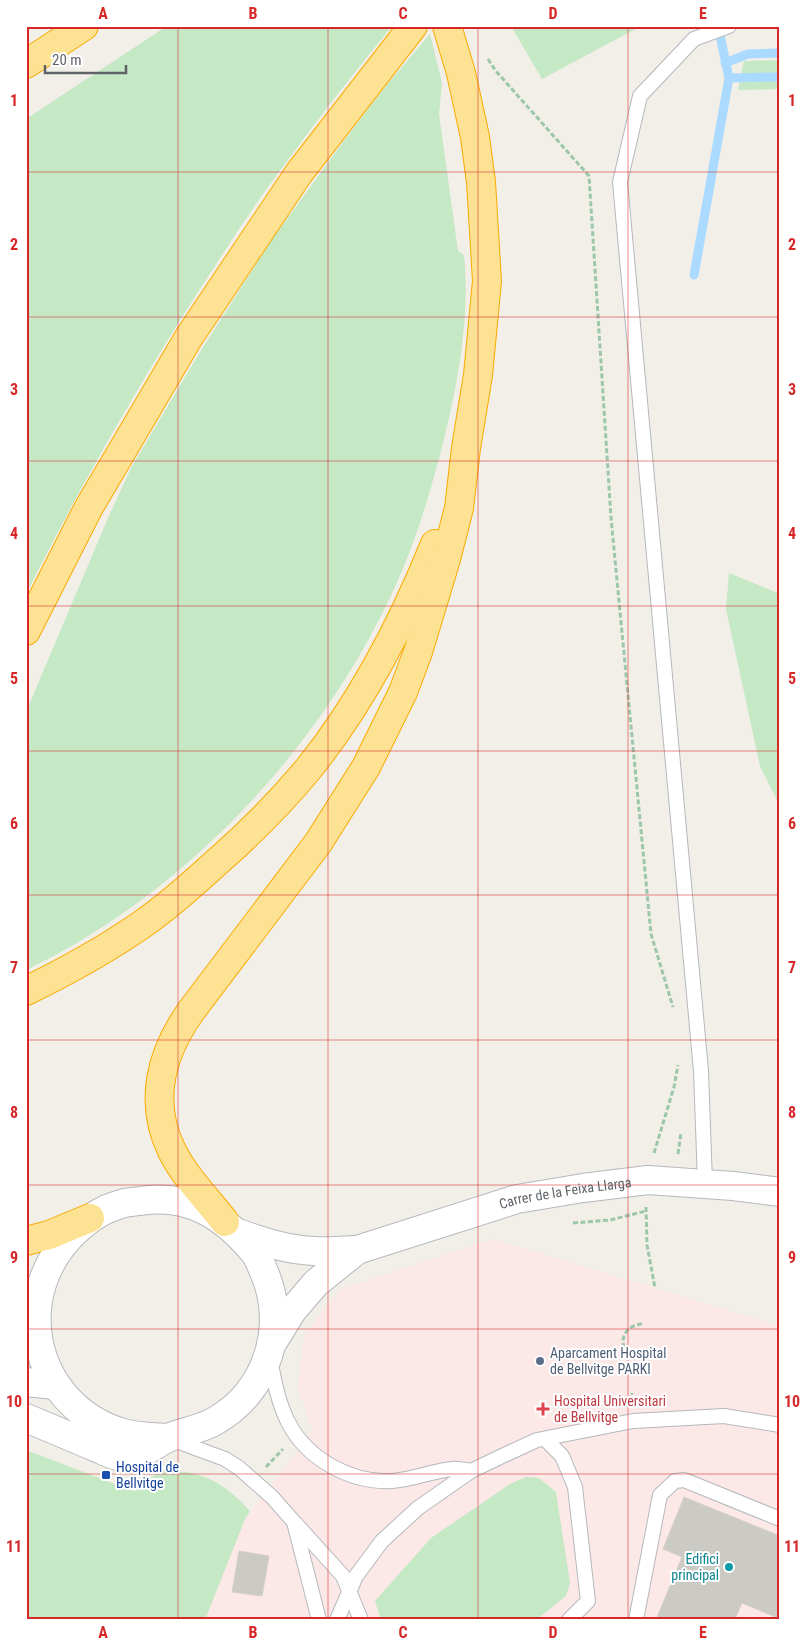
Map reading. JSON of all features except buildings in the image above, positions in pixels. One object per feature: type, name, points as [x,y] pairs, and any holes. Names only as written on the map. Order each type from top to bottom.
[{"type":"highway","points":[[26,64],[84,26]]},
{"type":"highway","points":[[27,630],[89,508],[189,337],[299,173],[413,26]]},
{"type":"highway","points":[[232,1227],[183,1170],[172,1151],[165,1133],[161,1118],[160,1083],[167,1052],[181,1024],[318,843],[366,768],[403,692],[418,652],[459,508],[466,448],[480,366],[487,271],[481,182],[475,137],[461,73],[447,26]]},
{"type":"highway","points":[[26,991],[64,972],[145,922],[194,883],[232,848],[274,808],[310,767],[369,680],[400,624],[444,524],[466,448]]},
{"type":"highway","points":[[26,1241],[49,1235],[90,1218]]},
{"type":"street","name":"Carrer de la Feixa Llarga","points":[[232,1227],[269,1244],[293,1249],[315,1251],[357,1250],[526,1198],[583,1188],[648,1180],[705,1183],[780,1192]]},
{"type":"street","points":[[26,1418],[120,1457],[142,1454],[168,1438],[193,1431],[216,1421],[238,1404],[258,1378],[270,1350],[275,1318],[271,1287],[258,1258],[232,1227],[208,1212],[181,1201],[151,1199],[118,1204],[90,1218],[66,1240],[48,1266],[38,1295],[36,1328],[43,1359],[55,1385],[69,1401],[95,1421],[124,1433],[168,1438]]},
{"type":"street","name":"Carrer de la Feixa Llarga","points":[[270,1350],[292,1311],[316,1283],[357,1250]]},
{"type":"street","points":[[26,1382],[55,1385]]},
{"type":"lane","points":[[705,1183],[701,1070],[620,182],[640,96],[694,39],[729,26]]},
{"type":"lane","points":[[270,1350],[277,1393],[287,1421],[296,1436],[318,1457],[339,1471],[368,1479],[392,1481],[453,1469],[471,1471]]},
{"type":"lane","points":[[337,1620],[356,1576],[382,1541],[418,1508],[471,1471],[537,1440],[633,1421],[724,1416],[780,1425]]},
{"type":"lane","points":[[168,1438],[225,1459],[239,1468],[272,1497],[343,1576],[361,1620]]},
{"type":"lane","points":[[545,1439],[562,1456],[574,1488],[588,1601],[569,1620]]},
{"type":"lane","points":[[636,1620],[660,1495],[675,1481],[684,1480],[780,1519]]},
{"type":"lane","points":[[294,1522],[319,1620]]},
{"type":"path","points":[[486,56],[495,70],[588,176],[611,518],[651,934],[675,1015]]},
{"type":"path","points":[[653,1156],[674,1087],[678,1058]]},
{"type":"path","points":[[573,1223],[610,1220],[646,1211],[648,1245],[654,1288]]},
{"type":"path","points":[[634,1359],[628,1355],[623,1346],[625,1334],[630,1327],[636,1324],[644,1324]]},
{"type":"path","points":[[261,1473],[289,1443]]},
{"type":"shaded area","name":"Hospital Universitari de Bellvitge","points":[[493,1239],[780,1326],[780,1620],[205,1620],[245,1519],[313,1431],[298,1388],[304,1335],[339,1290]]},
{"type":"green space","points":[[167,26],[392,26],[276,176],[194,298],[106,444],[26,594],[26,119]]},
{"type":"green space","points":[[511,26],[641,26],[542,79]]},
{"type":"green space","points":[[430,34],[442,83],[439,114],[458,251],[464,255],[466,300],[459,368],[441,452],[427,502],[404,566],[374,629],[339,689],[297,747],[251,802],[200,852],[145,897],[87,937],[26,970],[26,712],[108,518],[132,466],[200,352],[273,238],[385,87]]},
{"type":"green space","points":[[780,60],[780,89],[738,90],[744,61]]},
{"type":"green space","points":[[729,573],[780,594],[780,806],[760,766],[726,609]]},
{"type":"green space","points":[[26,1450],[135,1491],[157,1474],[172,1470],[204,1477],[221,1485],[236,1497],[250,1511],[245,1519],[205,1620],[26,1620]]},
{"type":"green space","points":[[526,1477],[539,1478],[556,1492],[570,1583],[566,1596],[536,1620],[381,1620],[375,1601],[431,1538],[510,1484]]},
{"type":"waterway","points":[[694,275],[729,78],[718,26]]},
{"type":"waterway","points":[[725,63],[748,54],[780,53]]},
{"type":"waterway","points":[[729,78],[780,77]]},
{"type":"place","name":"Aparcament Hospital de Bellvitge PARKI","points":[[540,1361]]},
{"type":"place","name":"Hospital Universitari de Bellvitge","points":[[543,1409]]},
{"type":"place","name":"Hospital de Bellvitge","points":[[106,1475]]},
{"type":"place","name":"Edifici principal","points":[[729,1567]]}]
